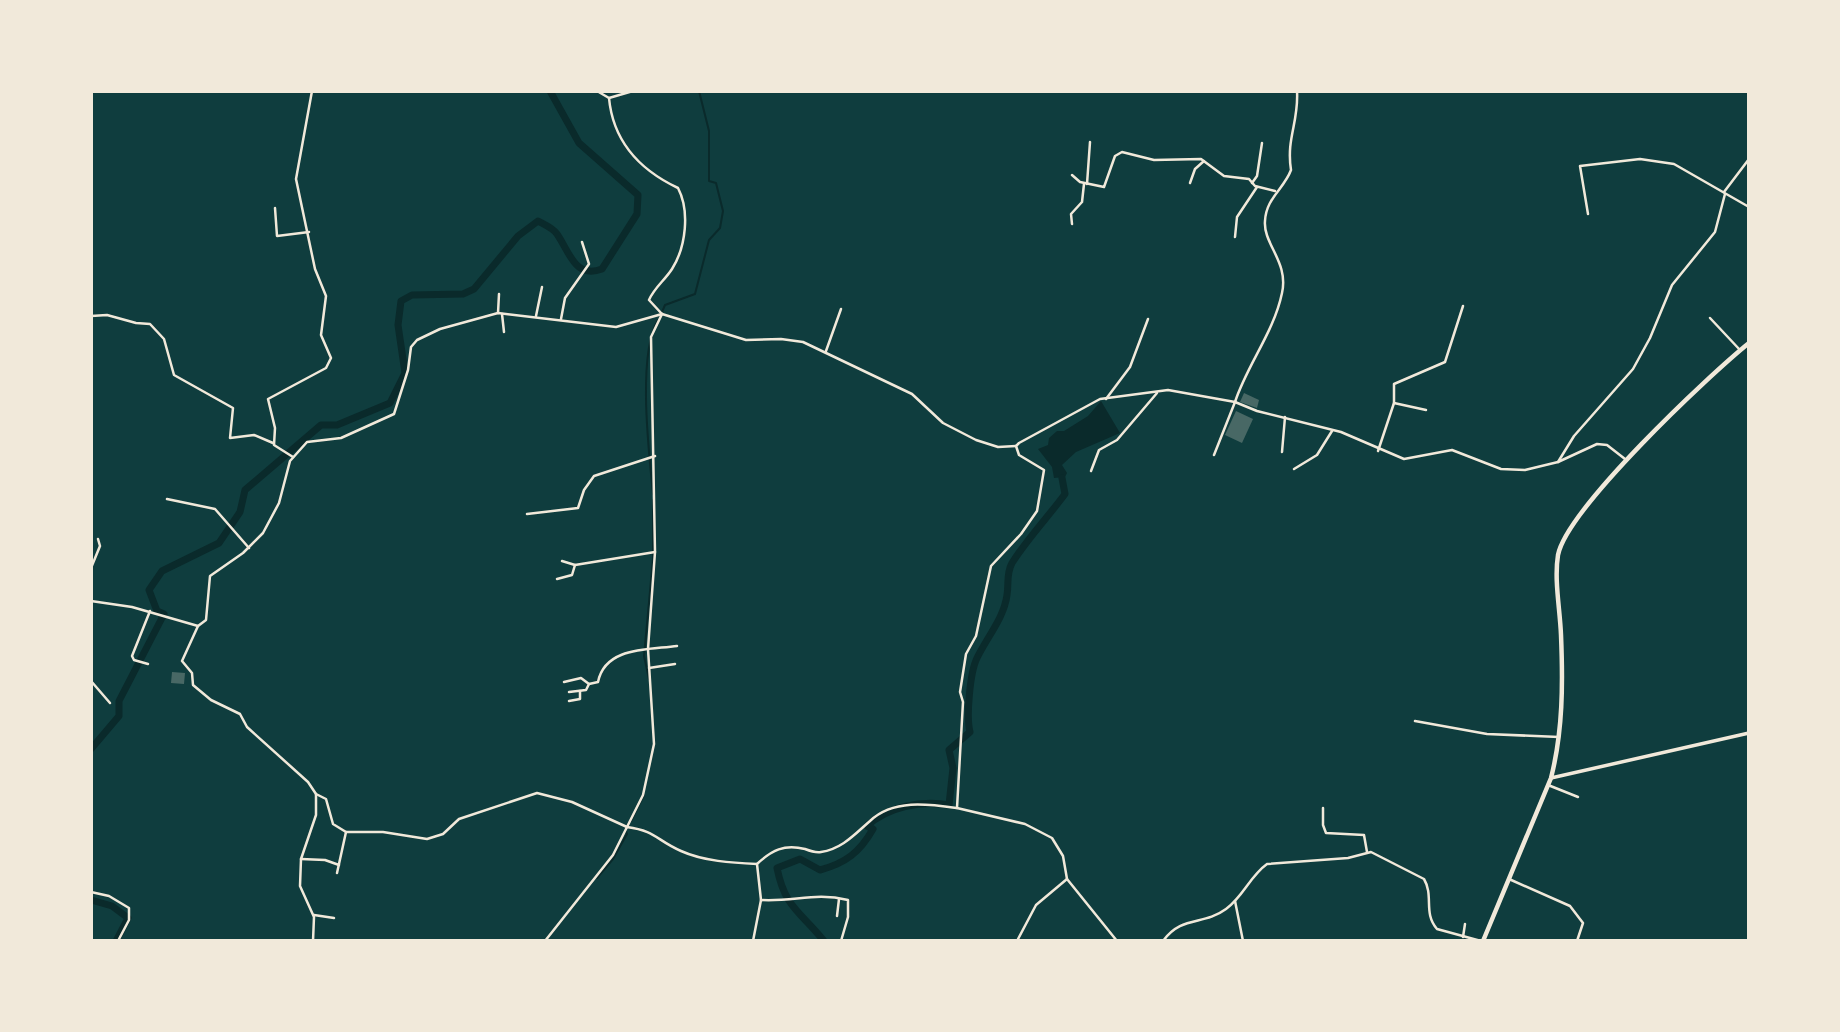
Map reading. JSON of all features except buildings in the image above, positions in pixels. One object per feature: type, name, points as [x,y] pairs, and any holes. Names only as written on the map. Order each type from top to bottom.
[{"type":"highway","points":[[1482,941],[1552,778],[1562,704],[1559,554],[1571,525],[1696,389],[1749,343]]},
{"type":"main road","points":[[1552,778],[1749,733]]},
{"type":"street","points":[[273,443],[275,428],[269,397],[306,381],[327,367],[331,358],[321,335],[326,298],[315,269],[296,179],[312,91]]},
{"type":"street","points":[[597,91],[609,98],[633,91]]},
{"type":"street","points":[[1214,455],[1246,370],[1276,313],[1283,291],[1283,272],[1265,226],[1267,211],[1275,191],[1291,170],[1288,146],[1297,113],[1297,91]]},
{"type":"street","points":[[609,98],[612,121],[621,141],[642,168],[678,188],[681,195],[684,230],[681,251],[649,300],[662,314],[738,338],[799,341],[826,351],[912,394],[943,423],[991,446],[1016,446],[1081,408],[1106,399],[1175,390],[1234,402],[1257,411],[1332,430],[1378,451],[1405,459],[1452,450],[1511,471],[1558,462],[1597,444],[1607,445],[1628,461]]},
{"type":"street","points":[[1072,224],[1071,214],[1082,202],[1086,184],[1090,142]]},
{"type":"street","points":[[1252,183],[1257,176],[1262,143]]},
{"type":"street","points":[[1072,175],[1086,184],[1106,186],[1115,156],[1120,153],[1154,160],[1204,160],[1224,176],[1250,179],[1256,187],[1275,191]]},
{"type":"street","points":[[1588,214],[1581,165],[1640,159],[1674,164],[1749,207]]},
{"type":"street","points":[[1558,462],[1574,436],[1633,369],[1650,338],[1666,294],[1688,262],[1716,232],[1724,194],[1749,159]]},
{"type":"street","points":[[1190,183],[1195,169],[1204,160]]},
{"type":"street","points":[[1235,237],[1237,218],[1256,187]]},
{"type":"street","points":[[275,208],[277,236],[309,232]]},
{"type":"street","points":[[562,319],[565,298],[589,264],[582,242]]},
{"type":"street","points":[[536,316],[542,287]]},
{"type":"street","points":[[499,294],[504,332]]},
{"type":"street","points":[[1378,451],[1394,403],[1395,382],[1446,360],[1463,306]]},
{"type":"street","points":[[826,351],[841,309]]},
{"type":"street","points":[[662,314],[616,327],[500,313],[446,326],[417,340],[411,347],[408,370],[394,414],[341,438],[309,441],[292,456],[276,509],[263,533],[249,548],[210,576],[206,620],[198,626],[182,661],[192,673],[193,685],[211,700],[240,714],[247,727],[308,782],[316,794],[329,802],[334,825],[346,832],[383,832],[411,838],[431,838],[446,832],[459,819],[537,793],[572,802],[626,827],[649,831],[666,844],[692,855],[757,864],[781,847],[822,852],[856,837],[870,821],[892,809],[921,804],[957,808],[1025,824],[1052,838],[1063,856],[1067,879],[1117,941]]},
{"type":"street","points":[[545,941],[613,855],[643,795],[654,744],[648,650],[653,553],[651,337],[662,314]]},
{"type":"street","points":[[91,316],[107,315],[153,325],[164,339],[174,374],[233,408],[230,438],[254,435],[273,443],[277,449],[292,456]]},
{"type":"street","points":[[1710,318],[1741,349]]},
{"type":"street","points":[[1106,399],[1130,367],[1148,319]]},
{"type":"street","points":[[1091,471],[1099,450],[1118,440],[1157,393]]},
{"type":"street","points":[[1394,403],[1426,410]]},
{"type":"street","points":[[1282,452],[1285,417]]},
{"type":"street","points":[[1294,469],[1317,455],[1332,430]]},
{"type":"street","points":[[957,808],[963,702],[960,692],[966,654],[976,636],[991,566],[1025,530],[1039,504],[1044,468],[1019,455],[1016,446]]},
{"type":"street","points":[[527,514],[580,507],[584,490],[594,476],[651,457]]},
{"type":"street","points":[[167,499],[215,509],[249,548]]},
{"type":"street","points":[[91,568],[100,547],[98,539]]},
{"type":"street","points":[[562,561],[575,565],[653,553]]},
{"type":"street","points":[[557,579],[572,575],[575,565]]},
{"type":"street","points":[[91,601],[150,611],[198,626]]},
{"type":"street","points":[[148,664],[134,660],[132,656],[150,611]]},
{"type":"street","points":[[564,682],[581,678],[589,684],[598,682],[603,667],[609,660],[640,650],[677,646]]},
{"type":"street","points":[[649,668],[675,664]]},
{"type":"street","points":[[91,681],[110,704]]},
{"type":"street","points":[[569,692],[587,689],[589,684]]},
{"type":"street","points":[[569,701],[580,699],[580,691]]},
{"type":"street","points":[[1415,721],[1487,734],[1559,737]]},
{"type":"street","points":[[1548,785],[1578,797]]},
{"type":"street","points":[[313,941],[314,915],[300,888],[301,859],[316,815],[316,794]]},
{"type":"street","points":[[1323,808],[1322,825],[1326,833],[1364,835],[1367,852]]},
{"type":"street","points":[[337,873],[346,832]]},
{"type":"street","points":[[1163,941],[1182,923],[1207,920],[1235,901],[1255,873],[1267,863],[1348,858],[1367,852],[1381,855],[1412,875],[1424,879],[1429,891],[1428,911],[1434,926],[1482,941]]},
{"type":"street","points":[[301,859],[327,860],[339,866]]},
{"type":"street","points":[[753,941],[761,900],[757,864]]},
{"type":"street","points":[[1017,941],[1036,905],[1067,879]]},
{"type":"street","points":[[1509,879],[1574,909],[1583,923],[1577,941]]},
{"type":"street","points":[[91,892],[119,901],[128,908],[129,920],[118,941]]},
{"type":"street","points":[[761,900],[782,901],[817,894],[848,900],[841,941]]},
{"type":"street","points":[[837,916],[839,899]]},
{"type":"street","points":[[1235,901],[1243,941]]},
{"type":"street","points":[[314,915],[334,918]]},
{"type":"street","points":[[1463,937],[1465,924]]},
{"type":"water","points":[[1101,401],[1120,433],[1076,452],[1062,465],[1067,473],[1065,477],[1054,478],[1052,467],[1038,449],[1048,445],[1049,438],[1057,431],[1064,431],[1088,416]]},
{"type":"waterway","points":[[91,749],[119,716],[119,701],[164,614],[157,611],[149,590],[162,571],[219,543],[240,512],[245,490],[321,425],[337,425],[390,403],[405,373],[398,325],[401,301],[412,295],[463,294],[474,289],[518,236],[538,221],[555,232],[579,267],[593,271],[602,269],[637,214],[638,195],[579,143],[550,91]]},
{"type":"waterway","points":[[662,312],[665,305],[695,294],[709,240],[720,228],[723,211],[716,183],[709,181],[709,131],[699,91]]},
{"type":"waterway","points":[[653,494],[647,430],[646,379],[652,336],[658,320]]},
{"type":"waterway","points":[[824,941],[789,901],[777,868],[800,859],[820,870],[829,867],[845,860],[857,850],[873,829],[867,826],[884,814],[916,804],[949,805],[953,768],[949,750],[970,732],[969,706],[975,665],[1002,612],[1012,563],[1065,494],[1062,478]]},
{"type":"waterway","points":[[649,679],[644,656],[653,559],[653,500]]},
{"type":"waterway","points":[[631,821],[644,795]]},
{"type":"waterway","points":[[597,878],[613,859],[627,834],[625,830]]},
{"type":"waterway","points":[[91,900],[112,906],[128,918],[116,941]]}]
